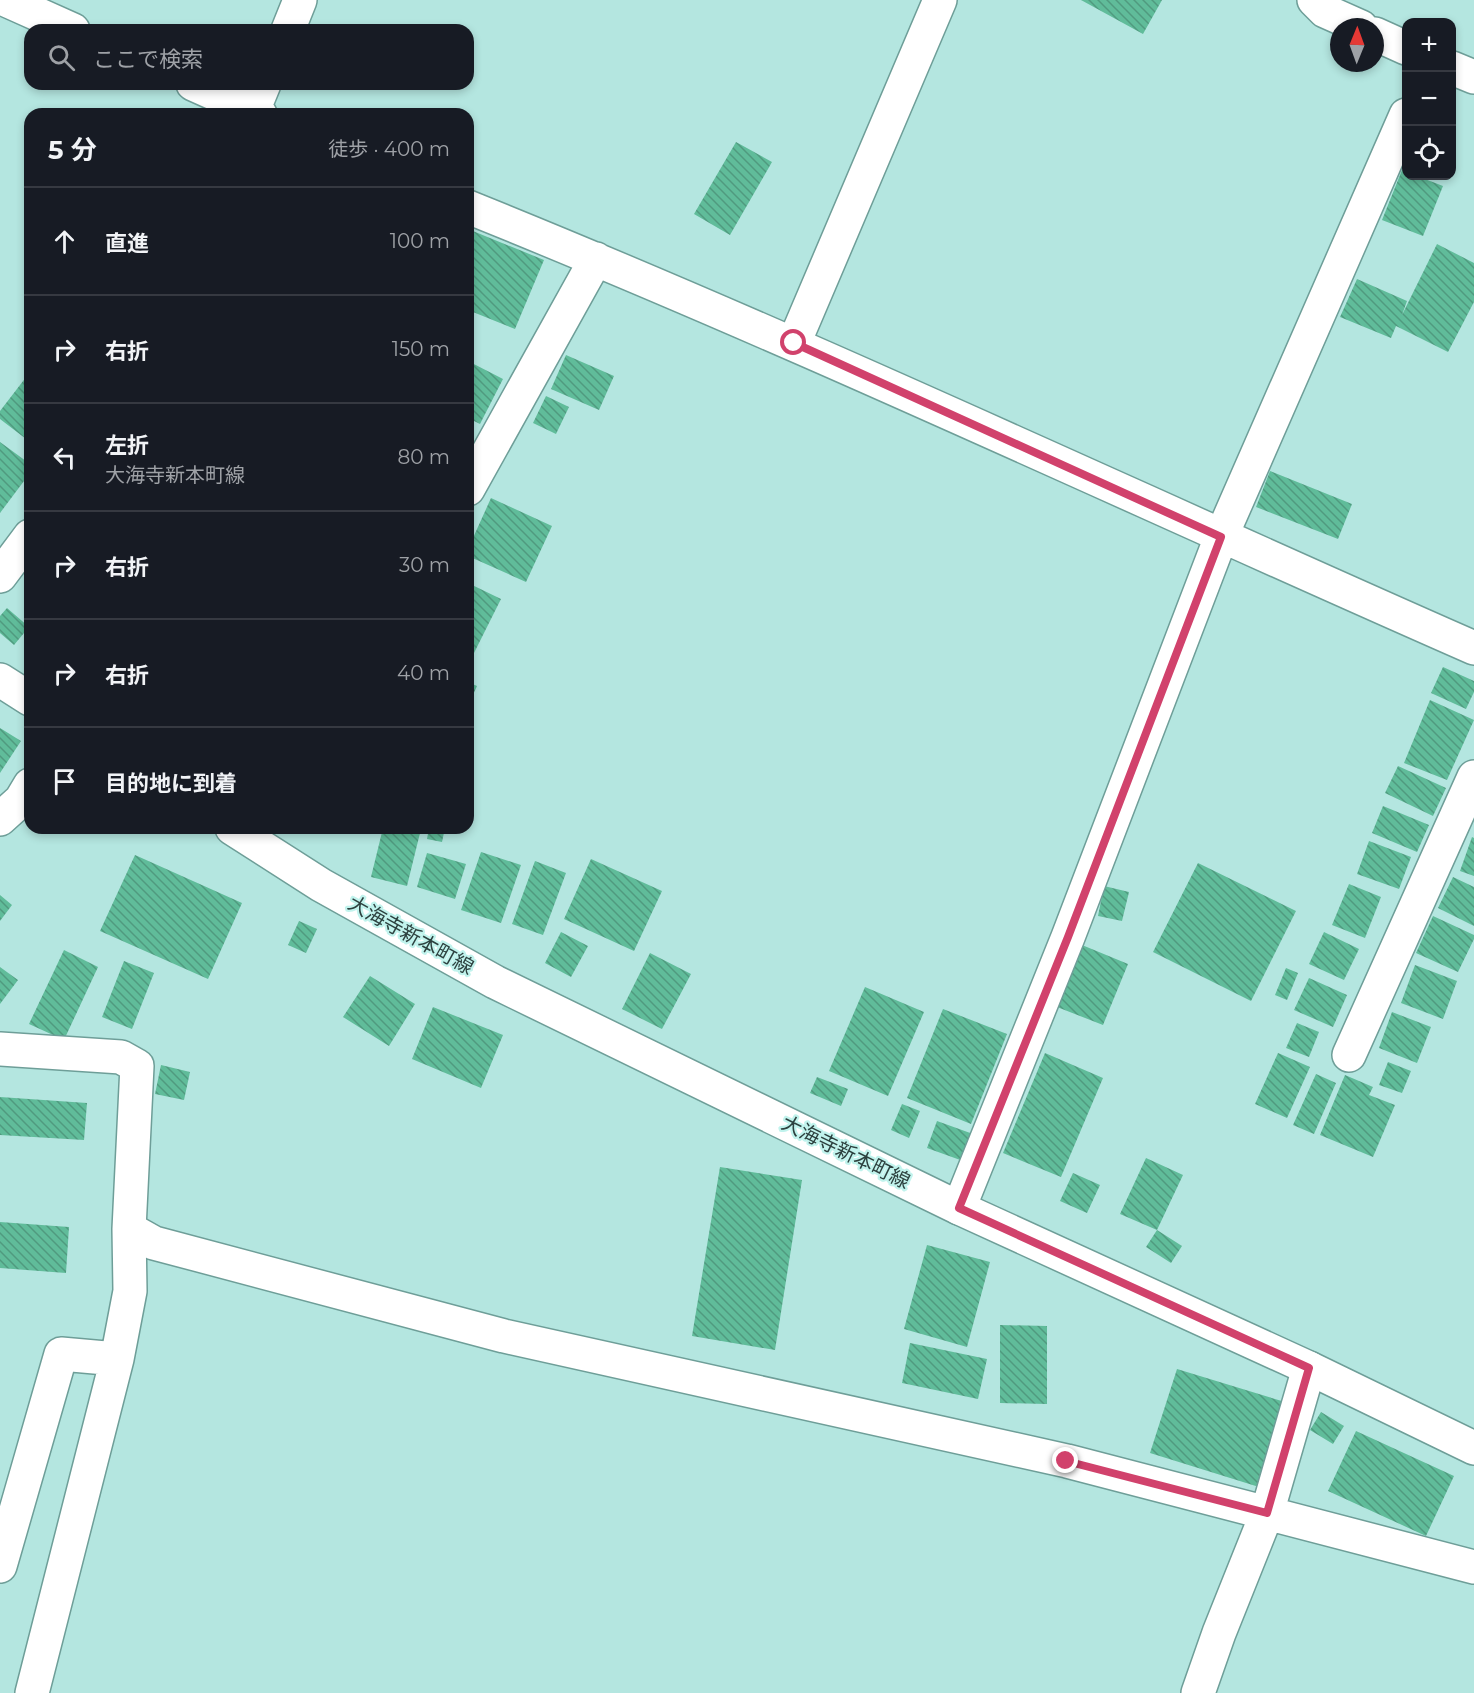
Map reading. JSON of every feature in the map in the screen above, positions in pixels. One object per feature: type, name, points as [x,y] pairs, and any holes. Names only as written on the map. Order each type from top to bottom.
[{"type":"street","points":[[6,0],[62,17]]},
{"type":"street","points":[[290,24],[300,0]]},
{"type":"street","points":[[794,343],[940,0]]},
{"type":"street","points":[[1314,0],[1325,11],[1341,18]]},
{"type":"street","points":[[1384,37],[1402,46]]},
{"type":"street","points":[[1456,70],[1474,77]]},
{"type":"street","points":[[215,90],[259,103]]},
{"type":"street","points":[[959,1208],[1068,937],[1221,537],[1402,126]]},
{"type":"street","points":[[474,209],[794,343],[1221,537],[1474,648]]},
{"type":"street","points":[[474,474],[596,259]]},
{"type":"street","points":[[0,576],[24,544]]},
{"type":"street","points":[[0,680],[24,695]]},
{"type":"street","points":[[1349,1055],[1474,777]]},
{"type":"street","points":[[0,819],[24,795]]},
{"type":"street","name":"大海寺新本町線","points":[[241,834],[321,885],[495,982],[959,1208],[1309,1368],[1474,1448]]},
{"type":"street","points":[[0,1049],[121,1057],[137,1066],[129,1229],[130,1291],[117,1359],[32,1693]]},
{"type":"street","points":[[129,1229],[154,1243],[504,1336],[1066,1461],[1474,1567]]},
{"type":"street","points":[[0,1566],[61,1354],[117,1359]]},
{"type":"street","points":[[1198,1693],[1267,1513],[1309,1368]]},
{"type":"building","points":[[1081,0],[1162,0],[1143,34]]},
{"type":"building","points":[[736,142],[772,162],[730,235],[694,214]]},
{"type":"building","points":[[1402,170],[1402,180],[1427,180],[1443,186],[1423,236],[1382,220]]},
{"type":"building","points":[[474,231],[544,260],[515,329],[474,312]]},
{"type":"building","points":[[1437,244],[1474,263],[1474,302],[1448,352],[1396,326],[1391,338],[1340,317],[1357,279],[1407,301],[1402,315]]},
{"type":"building","points":[[566,355],[614,376],[599,410],[551,389]]},
{"type":"building","points":[[474,364],[503,379],[480,424],[474,421]]},
{"type":"building","points":[[24,380],[24,437],[0,419],[0,411]]},
{"type":"building","points":[[546,396],[569,407],[556,434],[533,423]]},
{"type":"building","points":[[0,442],[24,460],[24,481],[0,513]]},
{"type":"building","points":[[1270,471],[1352,504],[1338,539],[1256,507]]},
{"type":"building","points":[[491,498],[552,526],[526,582],[474,559],[474,536]]},
{"type":"building","points":[[474,586],[501,599],[474,653]]},
{"type":"building","points":[[7,608],[24,623],[24,633],[14,645],[0,633],[0,616]]},
{"type":"building","points":[[1443,667],[1474,681],[1474,692],[1466,709],[1431,693]]},
{"type":"building","points":[[1430,700],[1474,720],[1447,780],[1404,763]]},
{"type":"building","points":[[0,728],[21,741],[0,773]]},
{"type":"building","points":[[1398,766],[1446,788],[1433,816],[1385,793]]},
{"type":"building","points":[[1383,806],[1429,825],[1417,852],[1372,833]]},
{"type":"building","points":[[382,834],[420,834],[407,886],[371,877]]},
{"type":"building","points":[[428,834],[444,834],[442,842],[427,839]]},
{"type":"building","points":[[1472,837],[1474,838],[1474,876],[1460,871]]},
{"type":"building","points":[[1369,841],[1411,857],[1399,889],[1357,874]]},
{"type":"building","points":[[481,852],[521,865],[501,923],[461,910]]},
{"type":"building","points":[[427,853],[466,864],[455,899],[417,887]]},
{"type":"building","points":[[135,855],[242,903],[208,979],[100,931]]},
{"type":"building","points":[[591,859],[662,891],[634,951],[564,919]]},
{"type":"building","points":[[535,861],[566,873],[543,935],[512,924]]},
{"type":"building","points":[[1198,863],[1296,911],[1251,1001],[1153,952]]},
{"type":"building","points":[[1453,877],[1474,887],[1474,926],[1438,908]]},
{"type":"building","points":[[1349,884],[1381,897],[1365,938],[1332,925]]},
{"type":"building","points":[[1104,886],[1129,892],[1122,921],[1098,916]]},
{"type":"building","points":[[0,895],[12,905],[0,921]]},
{"type":"building","points":[[1433,916],[1474,935],[1458,972],[1416,953]]},
{"type":"building","points":[[299,921],[317,929],[306,953],[288,945]]},
{"type":"building","points":[[561,932],[588,946],[571,977],[545,963]]},
{"type":"building","points":[[1324,932],[1359,949],[1344,980],[1309,964]]},
{"type":"building","points":[[1082,945],[1128,964],[1103,1025],[1057,1007]]},
{"type":"building","points":[[64,950],[98,967],[64,1040],[29,1024]]},
{"type":"building","points":[[650,953],[691,974],[662,1029],[622,1009]]},
{"type":"building","points":[[124,961],[154,973],[132,1029],[102,1017]]},
{"type":"building","points":[[1415,965],[1457,981],[1443,1019],[1401,1003]]},
{"type":"building","points":[[0,967],[18,980],[0,1004]]},
{"type":"building","points":[[1286,968],[1298,973],[1287,1000],[1275,995]]},
{"type":"building","points":[[370,976],[415,1004],[389,1046],[343,1017]]},
{"type":"building","points":[[1309,978],[1347,995],[1333,1027],[1294,1010]]},
{"type":"building","points":[[865,987],[924,1012],[888,1096],[829,1071]]},
{"type":"building","points":[[433,1007],[503,1035],[481,1088],[412,1059]]},
{"type":"building","points":[[943,1009],[1007,1034],[971,1124],[907,1098]]},
{"type":"building","points":[[1392,1012],[1431,1027],[1417,1063],[1379,1048]]},
{"type":"building","points":[[1297,1023],[1319,1032],[1309,1057],[1286,1048]]},
{"type":"building","points":[[1045,1053],[1103,1078],[1061,1177],[1003,1153]]},
{"type":"building","points":[[1278,1053],[1310,1067],[1287,1118],[1255,1104]]},
{"type":"building","points":[[1388,1062],[1411,1071],[1402,1093],[1379,1085]]},
{"type":"building","points":[[161,1065],[190,1072],[184,1100],[155,1094]]},
{"type":"building","points":[[1316,1074],[1336,1083],[1314,1134],[1293,1125]]},
{"type":"building","points":[[1345,1075],[1373,1087],[1369,1095],[1395,1105],[1373,1157],[1320,1135]]},
{"type":"building","points":[[817,1077],[848,1089],[841,1106],[810,1093]]},
{"type":"building","points":[[0,1097],[87,1103],[84,1140],[0,1135]]},
{"type":"building","points":[[902,1104],[920,1111],[909,1138],[891,1130]]},
{"type":"building","points":[[937,1121],[973,1134],[963,1161],[927,1148]]},
{"type":"building","points":[[1146,1158],[1183,1175],[1157,1230],[1120,1214]]},
{"type":"building","points":[[720,1167],[802,1180],[775,1350],[692,1336]]},
{"type":"building","points":[[1073,1173],[1100,1185],[1087,1213],[1060,1201]]},
{"type":"building","points":[[0,1222],[69,1227],[66,1273],[0,1268]]},
{"type":"building","points":[[1157,1230],[1182,1246],[1171,1263],[1146,1247]]},
{"type":"building","points":[[927,1245],[990,1262],[967,1347],[904,1329]]},
{"type":"building","points":[[1000,1325],[1047,1326],[1047,1404],[1000,1403]]},
{"type":"building","points":[[910,1343],[987,1359],[978,1399],[902,1383]]},
{"type":"building","points":[[1177,1369],[1285,1402],[1259,1487],[1150,1453]]},
{"type":"building","points":[[1321,1412],[1344,1426],[1333,1444],[1310,1430]]},
{"type":"building","points":[[1356,1431],[1454,1476],[1426,1536],[1328,1491]]},
{"type":"route","points":[[794,343],[1221,537],[1068,937],[959,1208],[1309,1368],[1267,1513],[1066,1461]]}]
